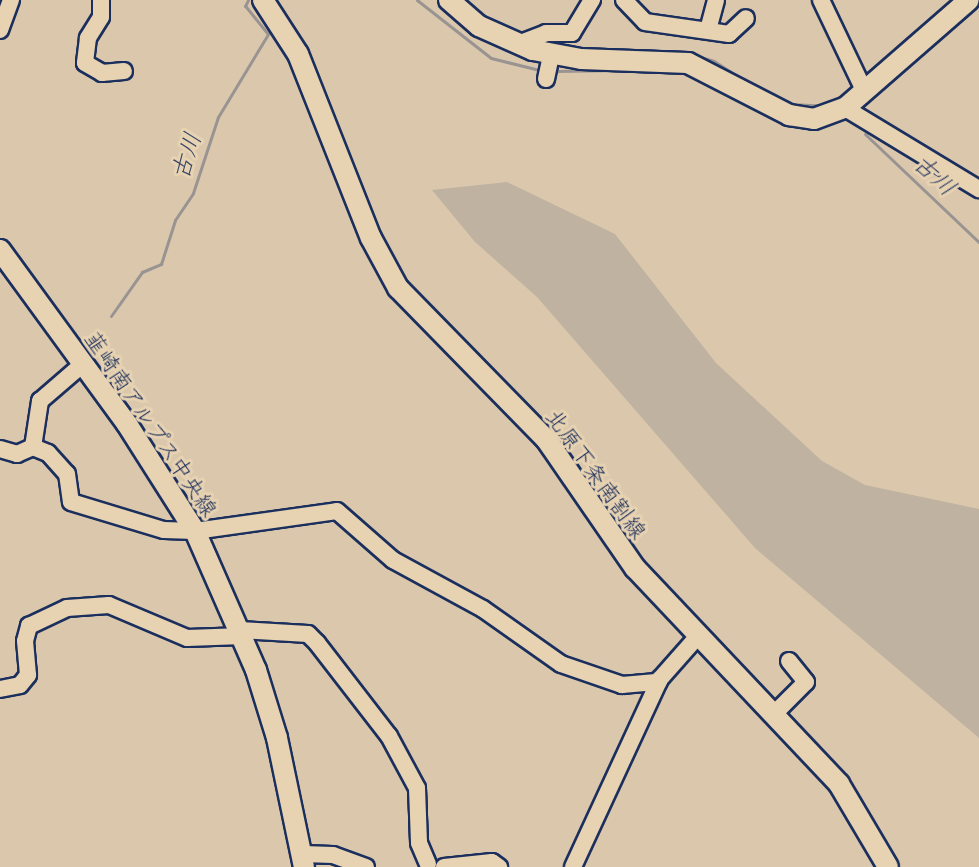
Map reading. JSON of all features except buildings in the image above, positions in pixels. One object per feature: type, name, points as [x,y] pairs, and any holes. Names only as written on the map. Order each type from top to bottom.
[{"type":"main road","name":"北原下条南割線","points":[[263,0],[298,54],[371,238],[398,288],[546,439],[635,568],[839,784],[888,867]]},
{"type":"main road","points":[[449,0],[479,26],[518,44],[549,66],[688,63],[800,118],[845,108],[969,0]]},
{"type":"main road","name":"韮崎南アルプス中央線","points":[[0,250],[84,363],[195,531],[241,633],[277,738],[304,860]]},
{"type":"street","points":[[0,30],[11,0]]},
{"type":"street","points":[[101,0],[101,17],[88,38],[85,63],[102,73],[124,71]]},
{"type":"street","points":[[518,44],[546,33],[572,33],[592,0]]},
{"type":"street","points":[[624,0],[645,22],[729,34],[746,18]]},
{"type":"street","points":[[708,30],[716,0]]},
{"type":"street","points":[[821,0],[864,90]]},
{"type":"street","points":[[845,108],[979,189]]},
{"type":"street","points":[[33,447],[40,401],[84,363]]},
{"type":"street","points":[[33,447],[58,460],[71,483],[71,502],[134,524],[195,531],[337,511],[393,560],[483,609],[561,664],[622,685],[643,687],[659,682]]},
{"type":"street","points":[[0,449],[17,454],[33,447]]},
{"type":"street","points":[[0,689],[27,679],[29,626],[67,608],[109,605],[187,638],[241,633],[308,634],[389,736],[417,788],[419,843],[434,866],[492,862],[499,867]]},
{"type":"street","points":[[573,867],[659,682],[698,636]]},
{"type":"street","points":[[774,714],[806,682],[789,661]]},
{"type":"street","points":[[304,860],[333,855],[366,867]]},
{"type":"shaded area","points":[[507,182],[615,234],[716,363],[822,461],[865,485],[979,509],[979,738],[755,548],[537,297],[475,242],[432,190]]},
{"type":"waterway","name":"古川","points":[[111,316],[142,272],[161,264],[175,220],[193,193],[218,117],[268,34],[245,6],[248,0]]},
{"type":"waterway","name":"古川","points":[[417,0],[491,58],[543,71]]},
{"type":"waterway","name":"古川","points":[[638,50],[670,52]]},
{"type":"waterway","name":"古川","points":[[690,54],[714,61],[746,82]]},
{"type":"waterway","name":"古川","points":[[555,71],[623,70]]},
{"type":"waterway","name":"古川","points":[[757,87],[791,104],[825,106]]},
{"type":"waterway","name":"古川","points":[[865,134],[979,242]]}]
